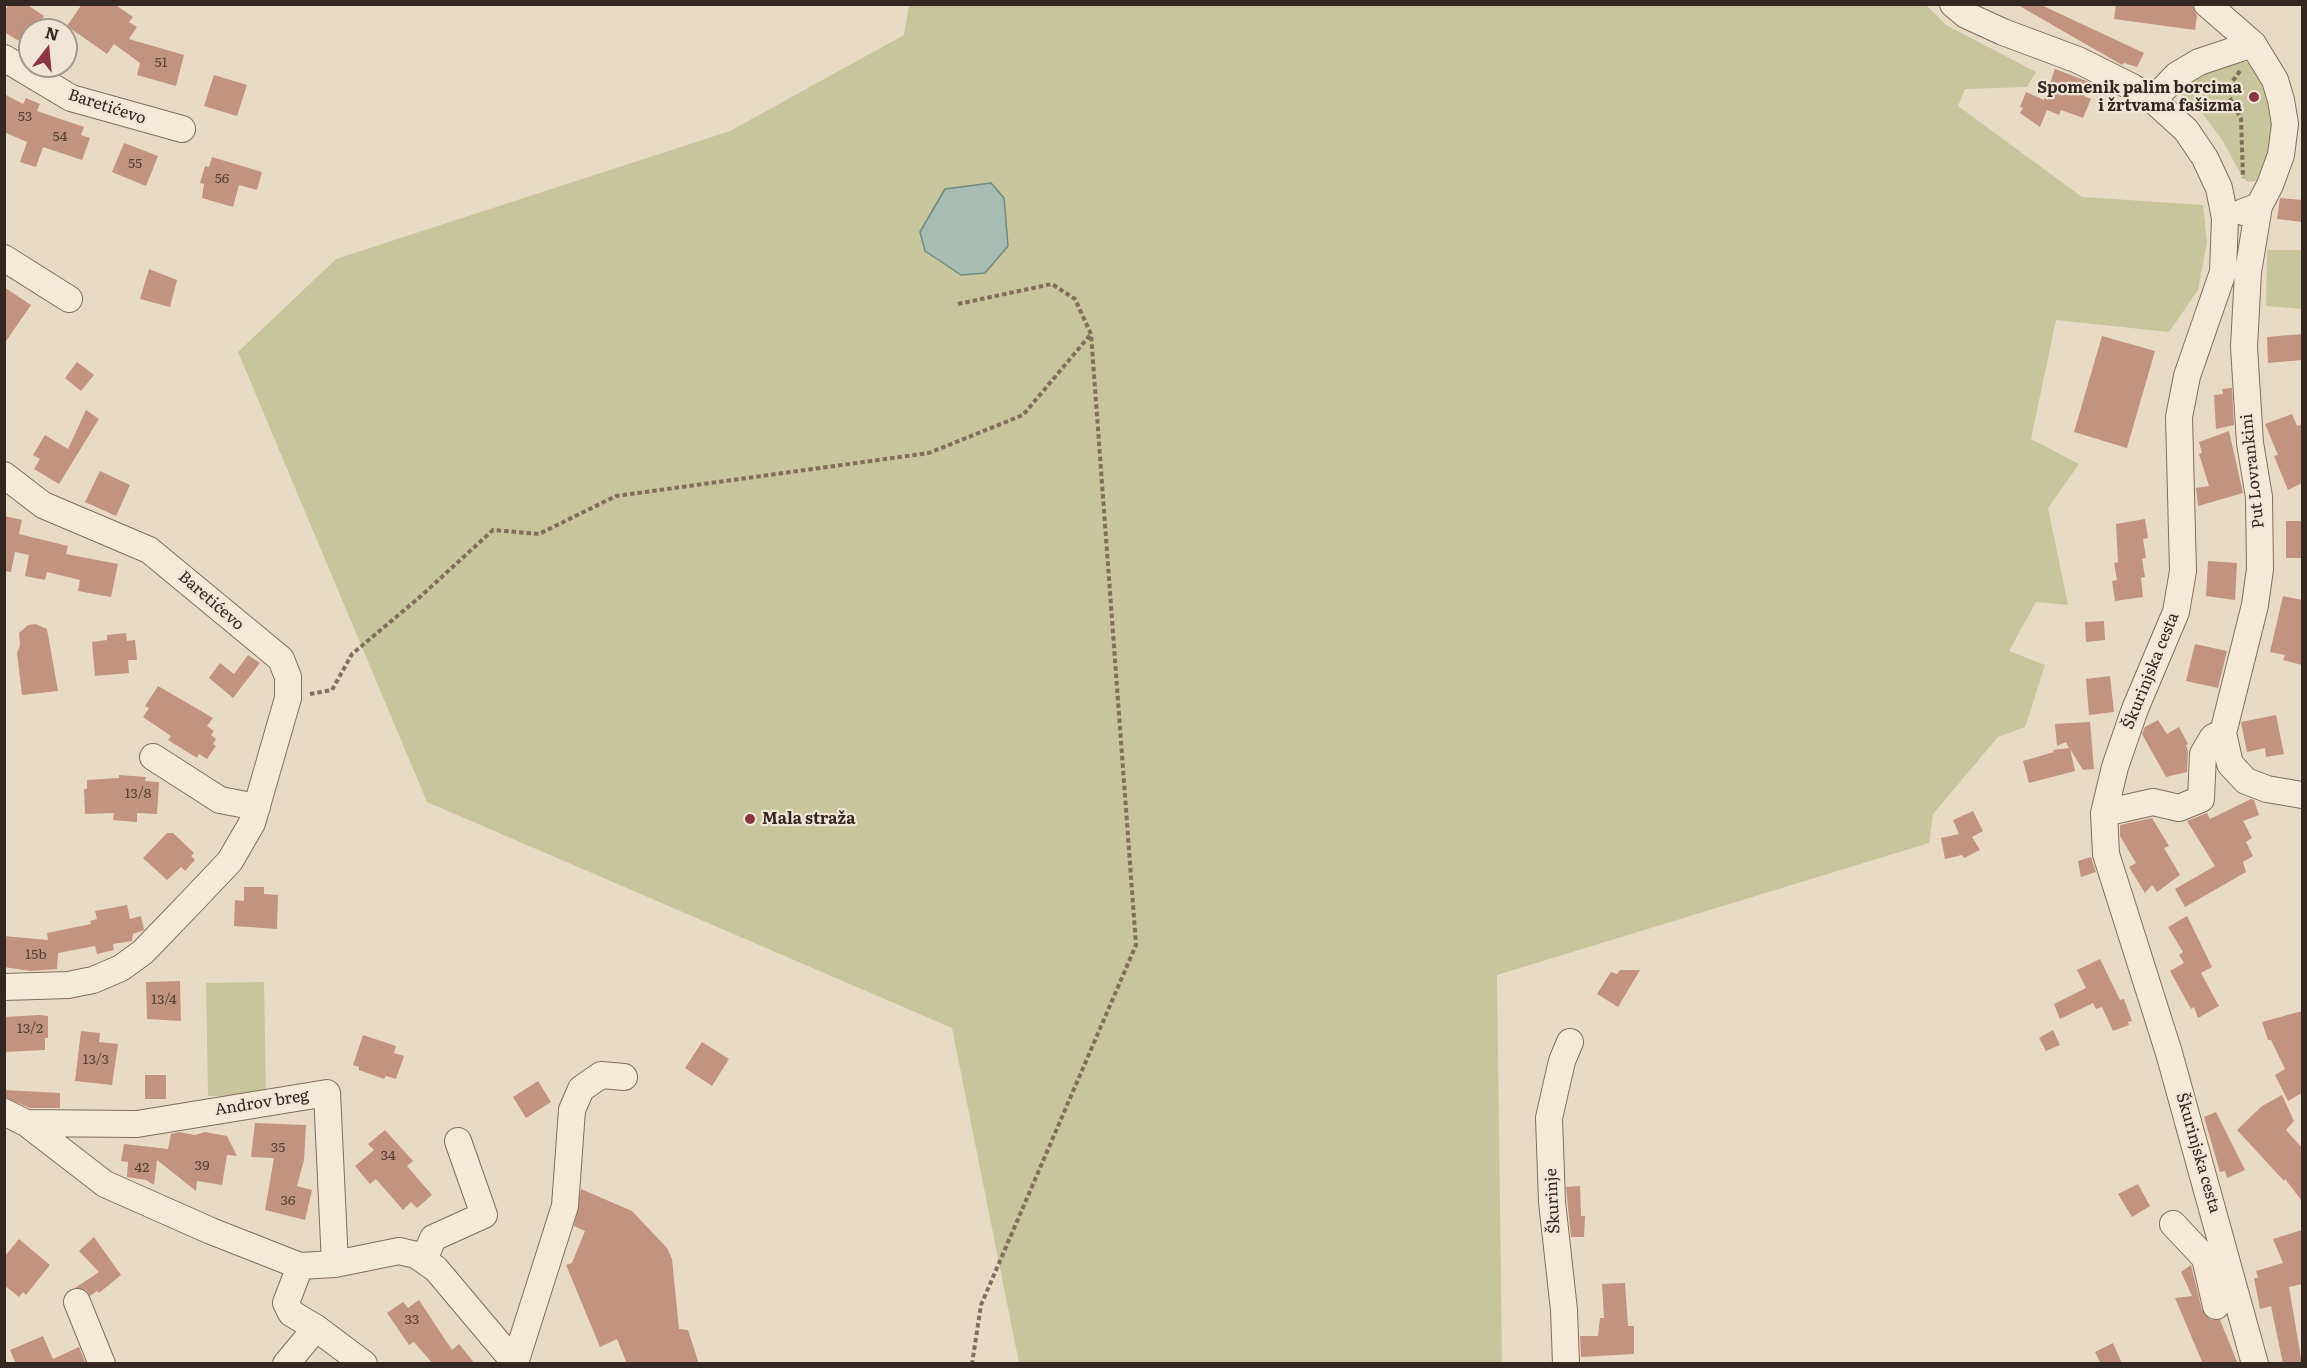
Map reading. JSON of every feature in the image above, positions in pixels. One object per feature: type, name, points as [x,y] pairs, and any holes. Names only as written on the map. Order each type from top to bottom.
[{"type":"street","name":"Škurinjska cesta","points":[[1953,4],[1966,15],[2003,32],[2078,60],[2153,100],[2186,130],[2205,158],[2219,188],[2225,218],[2223,272],[2187,376],[2179,417],[2174,549],[2183,571],[2176,612],[2134,692],[2104,813],[2106,854],[2169,1053],[2215,1255],[2255,1364]]},
{"type":"street","name":"Put Lovrankini","points":[[2216,11],[2253,44],[2275,80],[2285,124],[2281,155],[2259,207],[2248,272],[2244,347],[2250,443],[2259,497],[2260,569],[2255,604],[2223,733],[2226,755],[2234,772],[2246,781],[2267,789],[2299,789]]},
{"type":"street","points":[[2153,100],[2177,75],[2199,62],[2253,44]]},
{"type":"street","name":"Baretićevo","points":[[4,58],[71,98],[182,129]]},
{"type":"street","points":[[2225,218],[2259,207]]},
{"type":"street","points":[[4,258],[69,299]]},
{"type":"street","name":"Baretićevo","points":[[4,475],[43,505],[149,550],[281,659],[288,677],[288,699],[257,807],[247,835],[230,861],[169,927],[135,957],[93,981],[68,985],[4,987]]},
{"type":"street","name":"Put Lovrankini","points":[[2104,813],[2153,802],[2179,808],[2201,799],[2203,754],[2213,737],[2223,733]]},
{"type":"street","points":[[153,757],[220,800],[257,807]]},
{"type":"street","name":"Škurinje","points":[[1566,1364],[1564,1311],[1552,1202],[1549,1118],[1562,1062],[1570,1042]]},
{"type":"street","name":"Androv breg","points":[[515,1363],[565,1206],[572,1110],[581,1089],[601,1075],[624,1077]]},
{"type":"street","name":"Androv breg","points":[[15,1118],[137,1124],[327,1093],[335,1264]]},
{"type":"street","name":"Androv breg","points":[[15,1118],[105,1184],[211,1231],[300,1266],[335,1264],[399,1251],[416,1255],[436,1269],[515,1363]]},
{"type":"street","points":[[423,1260],[433,1238],[484,1215],[458,1141]]},
{"type":"street","points":[[2173,1224],[2215,1255],[2216,1306]]},
{"type":"street","points":[[300,1266],[286,1303],[291,1313],[316,1328],[364,1364]]},
{"type":"street","points":[[77,1302],[102,1364]]},
{"type":"street","points":[[286,1364],[316,1328]]},
{"type":"path","points":[[2240,72],[2230,88],[2232,104],[2241,119],[2243,178]]},
{"type":"path","points":[[2210,84],[2230,88]]},
{"type":"path","points":[[958,304],[1052,284],[1075,298],[1091,334],[1136,945],[981,1305],[972,1364]]},
{"type":"path","points":[[288,699],[332,690],[352,654],[421,596],[493,530],[539,534],[616,496],[929,453],[1023,415],[1091,334]]},
{"type":"green space","points":[[909,5],[1926,5],[1946,25],[2036,72],[2027,87],[1965,89],[1958,106],[2082,197],[2203,205],[2207,242],[2198,290],[2169,332],[2056,320],[2031,439],[2079,464],[2048,508],[2068,605],[2036,602],[2009,651],[2045,665],[2025,727],[1998,737],[1933,814],[1929,843],[1497,975],[1502,1363],[1019,1363],[952,1028],[427,802],[238,352],[336,259],[730,131],[904,35]]},
{"type":"green space","points":[[2238,60],[2249,63],[2258,70],[2276,107],[2264,180],[2248,182],[2243,178],[2221,138],[2200,110],[2179,92],[2179,80]]},
{"type":"green space","points":[[2267,250],[2302,250],[2302,309],[2266,306]]},
{"type":"green space","points":[[264,982],[266,1095],[208,1096],[206,983]]},
{"type":"shaded area","points":[[991,183],[1004,198],[1008,246],[985,273],[961,275],[925,251],[920,232],[945,189]]},
{"type":"building","points":[[9,4],[26,4],[44,16],[43,18],[18,18],[18,40],[4,32],[4,12]]},
{"type":"building","points":[[82,4],[114,4],[133,17],[129,22],[137,27],[129,39],[184,55],[176,86],[137,75],[140,63],[114,44],[107,54],[78,34],[78,18],[72,18]]},
{"type":"building","points":[[2016,4],[2039,4],[2144,53],[2137,67],[2124,63],[2122,65]]},
{"type":"building","points":[[2116,4],[2192,4],[2197,16],[2195,30],[2114,19]]},
{"type":"building","points":[[2055,69],[2089,82],[2084,96],[2091,99],[2083,118],[2061,110],[2059,115],[2047,110],[2040,127],[2020,113],[2023,108],[2020,107],[2026,92],[2044,100]]},
{"type":"building","points":[[214,75],[247,85],[237,116],[204,106]]},
{"type":"building","points":[[4,94],[23,104],[26,98],[40,104],[37,111],[84,127],[81,135],[90,138],[82,160],[43,147],[36,167],[20,162],[27,142],[4,132]]},
{"type":"building","points":[[124,143],[158,156],[146,186],[112,172]]},
{"type":"building","points":[[212,157],[262,172],[257,190],[239,185],[233,207],[202,198],[204,184],[200,183],[205,166],[209,167]]},
{"type":"building","points":[[2280,198],[2302,200],[2302,222],[2277,219]]},
{"type":"building","points":[[149,269],[177,280],[170,307],[140,299]]},
{"type":"building","points":[[4,287],[31,305],[4,344]]},
{"type":"building","points":[[2302,334],[2302,360],[2268,363],[2267,337]]},
{"type":"building","points":[[2102,336],[2155,351],[2127,448],[2074,432]]},
{"type":"building","points":[[77,362],[94,375],[81,391],[65,378]]},
{"type":"building","points":[[2232,388],[2234,425],[2216,429],[2214,395],[2223,394],[2222,389]]},
{"type":"building","points":[[86,410],[99,419],[59,484],[34,469],[40,459],[33,455],[45,435],[68,449]]},
{"type":"building","points":[[2292,414],[2297,426],[2302,424],[2302,483],[2288,490],[2274,456],[2278,455],[2265,424]]},
{"type":"building","points":[[2229,431],[2243,493],[2198,506],[2196,488],[2209,486],[2199,454],[2202,453],[2199,442]]},
{"type":"building","points":[[100,471],[130,485],[116,516],[85,502]]},
{"type":"building","points":[[4,516],[22,520],[19,534],[68,546],[66,554],[118,564],[111,597],[78,591],[80,580],[47,572],[45,580],[25,576],[29,555],[15,552],[11,572],[4,571]]},
{"type":"building","points":[[2145,519],[2148,538],[2143,539],[2146,558],[2142,559],[2145,577],[2141,578],[2143,597],[2115,601],[2112,581],[2117,580],[2114,563],[2118,562],[2116,524]]},
{"type":"building","points":[[2286,521],[2302,521],[2302,558],[2286,558]]},
{"type":"building","points":[[2208,561],[2237,563],[2235,600],[2206,596]]},
{"type":"building","points":[[2283,596],[2302,600],[2302,665],[2283,660],[2285,655],[2270,652]]},
{"type":"building","points":[[2104,621],[2105,640],[2086,642],[2085,622]]},
{"type":"building","points":[[35,624],[47,629],[58,691],[22,695],[17,653],[20,645],[19,633],[28,625]]},
{"type":"building","points":[[126,633],[127,641],[135,640],[137,660],[128,660],[129,673],[95,676],[92,642],[107,640],[107,635]]},
{"type":"building","points":[[2195,644],[2227,651],[2218,688],[2186,681]]},
{"type":"building","points":[[248,655],[260,663],[233,698],[209,678],[220,663],[234,674]]},
{"type":"building","points":[[2110,676],[2114,712],[2089,715],[2086,679]]},
{"type":"building","points":[[158,686],[213,718],[207,726],[214,731],[211,735],[216,739],[213,744],[216,746],[207,759],[199,754],[197,758],[168,740],[171,736],[143,717],[149,708],[145,706]]},
{"type":"building","points":[[2276,715],[2284,754],[2266,757],[2265,748],[2247,752],[2241,722]]},
{"type":"building","points":[[2158,720],[2167,734],[2179,727],[2188,744],[2186,745],[2187,772],[2166,777],[2142,734],[2145,727]]},
{"type":"building","points":[[2090,722],[2094,769],[2083,770],[2070,749],[2075,771],[2029,783],[2023,761],[2054,752],[2053,750],[2069,748],[2066,742],[2057,746],[2055,724]]},
{"type":"building","points":[[119,775],[146,777],[145,781],[159,782],[157,814],[137,813],[137,822],[113,820],[114,813],[85,814],[84,789],[87,789],[87,780],[119,778]]},
{"type":"building","points":[[2251,799],[2254,800],[2259,815],[2243,821],[2252,838],[2246,842],[2253,856],[2243,862],[2246,872],[2185,907],[2175,889],[2215,866],[2187,821],[2207,813],[2210,819]]},
{"type":"building","points":[[1973,811],[1983,831],[1972,837],[1980,850],[1964,858],[1962,855],[1945,859],[1941,838],[1959,834],[1953,820]]},
{"type":"building","points":[[2152,818],[2169,846],[2164,848],[2180,875],[2157,892],[2152,885],[2145,893],[2129,867],[2136,863],[2120,836],[2120,825]]},
{"type":"building","points":[[167,833],[173,833],[194,853],[191,856],[195,860],[185,871],[181,867],[167,880],[143,858]]},
{"type":"building","points":[[2091,857],[2096,872],[2081,877],[2078,861]]},
{"type":"building","points":[[244,887],[264,887],[264,894],[278,895],[277,929],[234,926],[235,900],[244,901]]},
{"type":"building","points":[[127,905],[130,919],[141,916],[144,930],[133,934],[132,941],[113,944],[114,950],[97,954],[95,946],[58,953],[57,969],[30,971],[4,967],[4,936],[48,940],[47,933],[91,924],[90,921],[97,919],[95,911]]},
{"type":"building","points":[[2187,916],[2212,967],[2201,973],[2219,1006],[2198,1018],[2194,1007],[2191,1009],[2170,971],[2184,963],[2179,955],[2183,952],[2168,927]]},
{"type":"building","points":[[2100,959],[2120,1000],[2124,999],[2132,1021],[2128,1022],[2129,1025],[2113,1031],[2102,1007],[2096,1009],[2093,1003],[2060,1019],[2054,1004],[2086,988],[2077,970]]},
{"type":"building","points":[[1620,970],[1640,970],[1618,1007],[1597,994],[1611,972],[1617,974]]},
{"type":"building","points":[[180,981],[181,1021],[147,1019],[146,982]]},
{"type":"building","points":[[2302,1011],[2302,1093],[2288,1101],[2275,1075],[2285,1069],[2271,1040],[2268,1040],[2262,1022]]},
{"type":"building","points":[[48,1016],[48,1038],[45,1038],[45,1050],[4,1052],[4,1017]]},
{"type":"building","points":[[2053,1030],[2060,1045],[2046,1051],[2039,1038]]},
{"type":"building","points":[[81,1031],[100,1033],[99,1042],[118,1044],[112,1085],[75,1081]]},
{"type":"building","points":[[363,1035],[396,1046],[394,1053],[404,1056],[396,1079],[386,1076],[384,1079],[359,1070],[359,1067],[353,1065]]},
{"type":"building","points":[[702,1042],[729,1059],[712,1086],[685,1068]]},
{"type":"building","points":[[145,1075],[166,1075],[166,1099],[145,1099]]},
{"type":"building","points":[[538,1081],[551,1102],[526,1118],[513,1097]]},
{"type":"building","points":[[4,1090],[60,1093],[60,1108],[30,1108],[4,1097]]},
{"type":"building","points":[[2282,1095],[2294,1121],[2286,1130],[2302,1148],[2302,1201],[2285,1179],[2284,1181],[2237,1130],[2262,1106]]},
{"type":"building","points":[[2216,1112],[2245,1170],[2227,1178],[2225,1171],[2220,1172],[2204,1117]]},
{"type":"building","points":[[255,1123],[306,1125],[304,1160],[297,1186],[312,1190],[305,1220],[265,1210],[274,1158],[251,1157]]},
{"type":"building","points":[[385,1130],[413,1161],[407,1166],[432,1195],[417,1208],[411,1202],[403,1210],[376,1179],[370,1184],[355,1166],[374,1150],[368,1144]]},
{"type":"building","points":[[179,1132],[195,1135],[205,1132],[227,1136],[237,1156],[227,1155],[222,1185],[197,1181],[196,1191],[157,1160],[154,1185],[146,1180],[127,1177],[128,1162],[121,1161],[124,1144],[168,1149],[171,1134]]},
{"type":"building","points":[[2138,1184],[2150,1206],[2132,1217],[2118,1194]]},
{"type":"building","points":[[1580,1186],[1581,1216],[1585,1216],[1584,1237],[1571,1237],[1566,1187]]},
{"type":"building","points":[[581,1189],[632,1211],[667,1248],[672,1259],[679,1329],[688,1330],[699,1364],[627,1364],[617,1339],[600,1347],[566,1265],[572,1263],[585,1231],[574,1226]]},
{"type":"building","points":[[2302,1230],[2302,1284],[2289,1287],[2302,1364],[2283,1364],[2271,1306],[2260,1309],[2254,1278],[2258,1278],[2256,1271],[2283,1263],[2273,1239]]},
{"type":"building","points":[[94,1237],[121,1275],[99,1293],[97,1291],[90,1296],[86,1290],[75,1288],[99,1272],[79,1251]]},
{"type":"building","points":[[19,1239],[50,1265],[26,1295],[23,1292],[19,1297],[4,1285],[4,1257]]},
{"type":"building","points":[[2191,1265],[2202,1310],[2211,1320],[2220,1320],[2238,1364],[2203,1364],[2175,1298],[2192,1296],[2181,1272]]},
{"type":"building","points":[[1625,1283],[1628,1326],[1634,1326],[1634,1354],[1581,1357],[1580,1336],[1598,1336],[1600,1318],[1604,1318],[1602,1284]]},
{"type":"building","points":[[419,1300],[452,1350],[459,1344],[475,1364],[433,1364],[414,1342],[409,1345],[387,1313],[403,1302],[408,1308]]},
{"type":"building","points":[[43,1336],[53,1359],[79,1347],[86,1364],[16,1364],[10,1350]]},
{"type":"building","points":[[2113,1343],[2122,1364],[2101,1364],[2095,1352]]},
{"type":"place","name":"Spomenik palim borcima i žrtvama fašizma","points":[[2254,97]]},
{"type":"place","name":"Mala straža","points":[[750,819]]}]
